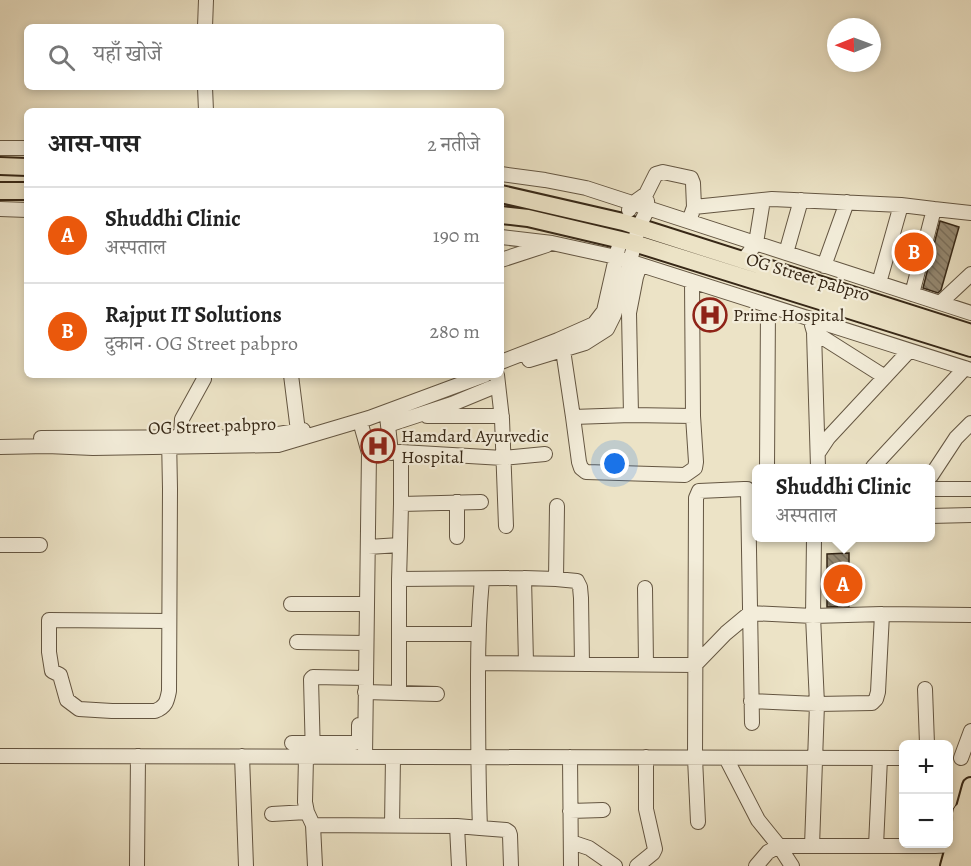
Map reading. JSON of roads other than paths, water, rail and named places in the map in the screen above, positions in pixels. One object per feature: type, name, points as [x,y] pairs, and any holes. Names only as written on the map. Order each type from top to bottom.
[{"type":"highway","points":[[960,854],[963,813]]},
{"type":"main road","points":[[0,166],[24,166]]},
{"type":"main road","points":[[0,191],[24,191]]},
{"type":"main road","points":[[504,195],[629,233]]},
{"type":"main road","points":[[504,215],[629,233]]},
{"type":"main road","name":"OG Street pabpro","points":[[629,233],[743,261],[971,333]]},
{"type":"main road","name":"OG Street pabpro","points":[[629,233],[971,348]]},
{"type":"main road","points":[[963,813],[971,786]]},
{"type":"street","points":[[205,24],[206,0]]},
{"type":"street","points":[[205,90],[206,108]]},
{"type":"street","points":[[0,148],[24,148]]},
{"type":"street","points":[[631,415],[629,313],[636,277],[629,233],[632,204],[646,194],[656,174],[663,172],[691,178],[694,207],[689,221]]},
{"type":"street","points":[[504,174],[586,188],[971,313]]},
{"type":"street","points":[[504,361],[594,324],[604,311],[615,257],[629,233],[648,209],[646,194]]},
{"type":"street","points":[[694,207],[763,200],[801,200],[901,205],[971,213]]},
{"type":"street","points":[[743,261],[756,243],[763,200]]},
{"type":"street","points":[[786,253],[801,200]]},
{"type":"street","points":[[824,266],[848,202]]},
{"type":"street","points":[[879,283],[901,205]]},
{"type":"street","points":[[0,209],[24,210]]},
{"type":"street","points":[[912,294],[934,209]]},
{"type":"street","points":[[504,237],[552,243],[615,257],[768,306],[812,326],[968,369],[876,464]]},
{"type":"street","points":[[504,259],[552,243]]},
{"type":"street","points":[[504,368],[585,343],[607,329],[635,264]]},
{"type":"street","points":[[940,303],[971,274]]},
{"type":"street","points":[[563,350],[581,468],[586,472],[685,475],[690,473],[695,468],[696,462],[693,416],[692,282]]},
{"type":"street","points":[[767,464],[768,306]]},
{"type":"street","points":[[812,326],[885,377]]},
{"type":"street","points":[[812,326],[818,460],[828,438],[909,351]]},
{"type":"street","points":[[291,378],[298,431]]},
{"type":"street","name":"OG Street pabpro","points":[[0,447],[93,448],[173,440],[256,437],[298,431],[380,407],[456,378]]},
{"type":"street","name":"OG Street pabpro","points":[[0,437],[173,440],[278,445],[360,421],[387,418],[478,378]]},
{"type":"street","points":[[169,621],[49,620],[52,671],[60,675],[67,700],[84,710],[155,711],[162,709],[167,702],[169,691],[173,440],[204,379]]},
{"type":"street","points":[[416,416],[452,404],[497,380],[502,416],[506,526]]},
{"type":"street","points":[[399,693],[399,579],[402,504],[396,452],[387,418],[502,416]]},
{"type":"street","points":[[573,417],[693,416]]},
{"type":"street","points":[[0,756],[242,756],[310,752],[355,743],[359,737],[366,643],[368,547],[369,453],[360,421]]},
{"type":"street","points":[[935,475],[956,438],[971,423]]},
{"type":"street","points":[[369,453],[396,452],[503,458],[545,454]]},
{"type":"street","points":[[935,483],[971,489]]},
{"type":"street","points":[[698,822],[695,665],[697,495],[699,491],[747,489],[748,492],[752,527],[750,613],[752,723]]},
{"type":"street","points":[[457,502],[457,537]]},
{"type":"street","points":[[402,504],[481,502]]},
{"type":"street","points":[[556,579],[557,506]]},
{"type":"street","points":[[935,516],[971,515]]},
{"type":"street","points":[[812,846],[817,704],[813,616],[814,542]]},
{"type":"street","points":[[0,546],[40,545]]},
{"type":"street","points":[[368,547],[400,545]]},
{"type":"street","points":[[399,579],[524,578],[577,582],[580,587],[582,664]]},
{"type":"street","points":[[524,578],[526,663]]},
{"type":"street","points":[[480,828],[478,613],[482,579]]},
{"type":"street","points":[[645,588],[646,664]]},
{"type":"street","points":[[291,604],[367,604]]},
{"type":"street","points":[[478,663],[695,665],[726,633],[750,613],[813,616],[971,615]]},
{"type":"street","points":[[751,701],[817,704],[872,703],[878,692],[882,614]]},
{"type":"street","points":[[399,634],[478,634]]},
{"type":"street","points":[[297,642],[366,643]]},
{"type":"street","points":[[315,866],[310,818],[305,802],[310,752],[311,679],[313,677],[363,683],[399,693],[437,694]]},
{"type":"street","points":[[363,683],[365,757]]},
{"type":"street","points":[[925,689],[927,740]]},
{"type":"street","points":[[960,758],[971,732]]},
{"type":"street","points":[[292,743],[310,752],[365,757],[899,758]]},
{"type":"street","points":[[137,866],[138,756]]},
{"type":"street","points":[[242,756],[246,866]]},
{"type":"street","points":[[392,826],[393,757]]},
{"type":"street","points":[[570,757],[571,866]]},
{"type":"street","points":[[636,866],[655,849],[646,809],[646,757]]},
{"type":"street","points":[[726,758],[758,820],[792,866]]},
{"type":"street","points":[[876,846],[880,758]]},
{"type":"street","points":[[570,811],[603,810]]},
{"type":"street","points":[[272,814],[392,826],[457,826],[506,830],[509,832],[511,866]]},
{"type":"street","points":[[457,826],[459,866]]},
{"type":"street","points":[[571,842],[589,848],[615,866]]},
{"type":"street","points":[[756,866],[768,852],[779,846],[876,846],[960,854]]},
{"type":"place","name":"Rajput IT Solutions","points":[[914,252]]},
{"type":"place","name":"Prime Hospital","points":[[710,315]]},
{"type":"place","name":"Hamdard Ayurvedic Hospital","points":[[378,446]]},
{"type":"place","name":"Shuddhi Clinic","points":[[843,584]]}]
